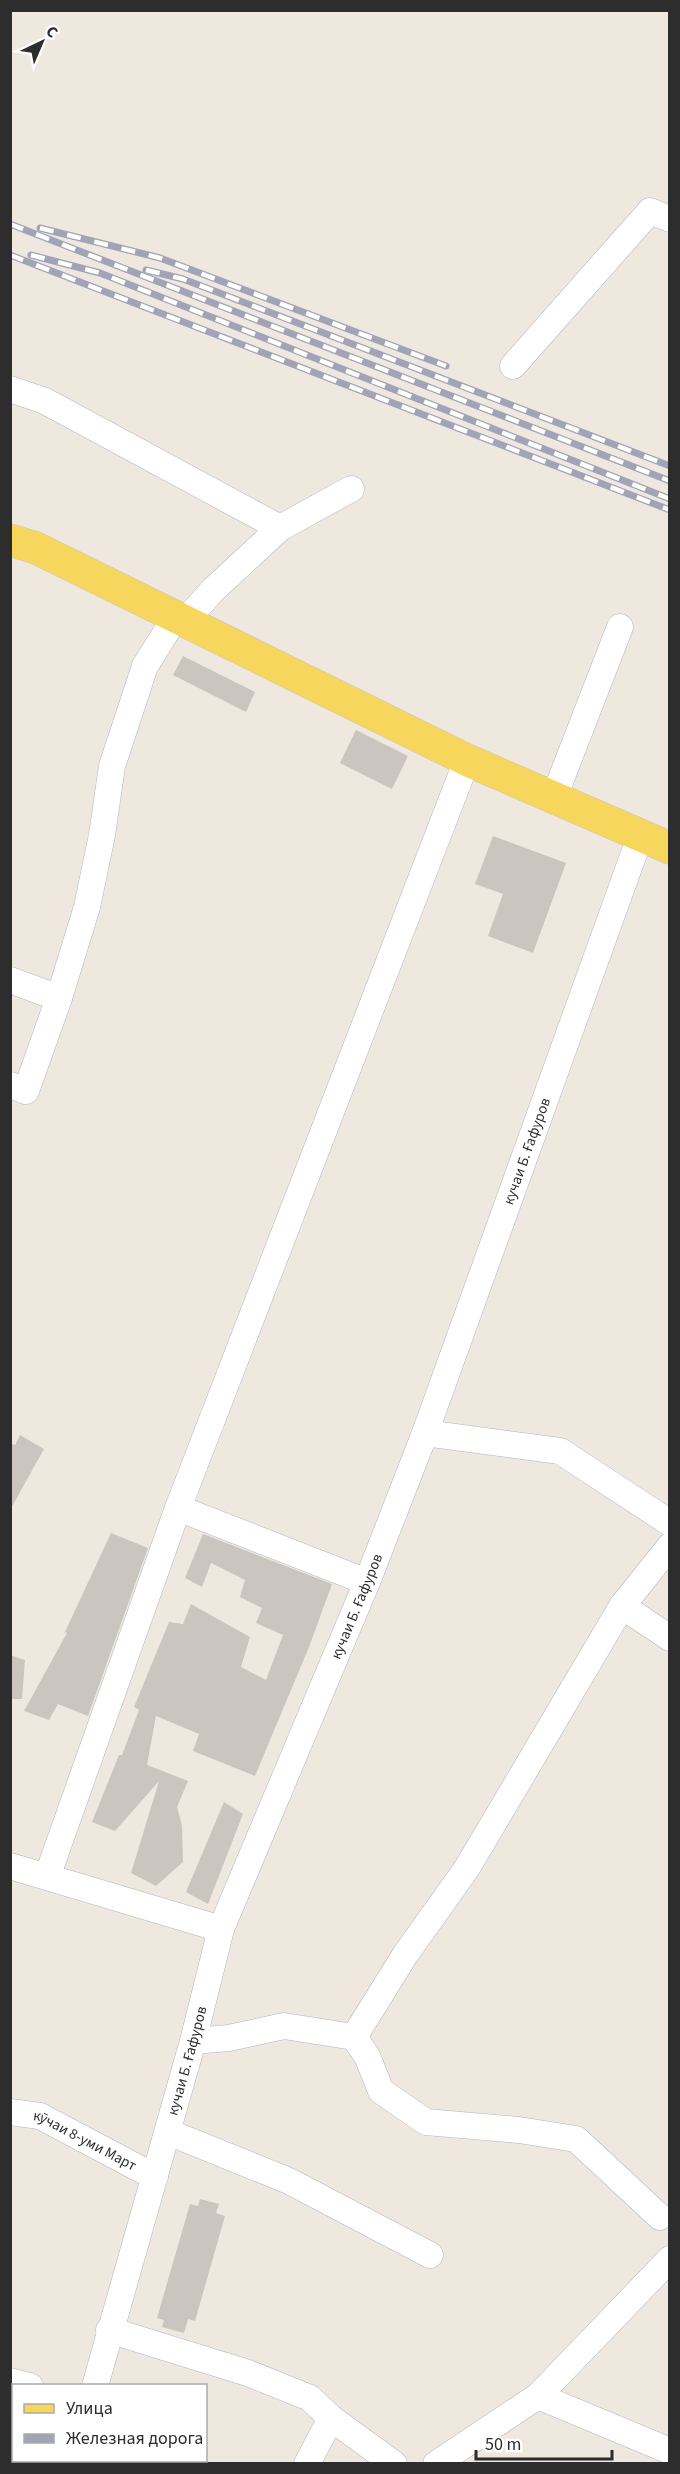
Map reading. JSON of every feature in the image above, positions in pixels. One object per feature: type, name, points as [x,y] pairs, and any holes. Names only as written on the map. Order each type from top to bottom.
[{"type":"main road","points":[[10,540],[36,548],[467,760],[669,848]]},
{"type":"street","points":[[513,366],[650,211],[669,219]]},
{"type":"street","points":[[10,389],[45,401],[280,528]]},
{"type":"street","points":[[10,1085],[26,1091],[59,998],[87,907],[102,835],[112,766],[145,666],[179,620],[280,528],[351,489]]},
{"type":"street","points":[[554,797],[620,627]]},
{"type":"street","points":[[47,1877],[178,1508],[467,760]]},
{"type":"street","name":"кучаи Б. Ғафуров","points":[[95,2384],[168,2132],[221,1929],[367,1582],[425,1433],[641,834]]},
{"type":"street","points":[[10,980],[59,998]]},
{"type":"street","points":[[425,1433],[560,1451],[669,1523]]},
{"type":"street","points":[[178,1508],[367,1582]]},
{"type":"street","points":[[354,2037],[405,1955],[467,1868],[622,1606],[669,1546]]},
{"type":"street","points":[[622,1606],[669,1638]]},
{"type":"street","points":[[10,1866],[221,1929]]},
{"type":"street","points":[[193,2041],[229,2038],[284,2026],[354,2037],[367,2056],[381,2091],[426,2122],[519,2130],[576,2139],[660,2217]]},
{"type":"street","name":"кӯчаи 8-уми Март","points":[[10,2112],[40,2116],[155,2177]]},
{"type":"street","points":[[168,2132],[289,2181],[430,2255]]},
{"type":"street","points":[[436,2463],[538,2396],[669,2259]]},
{"type":"street","points":[[109,2330],[248,2373],[310,2398],[331,2418],[394,2463]]},
{"type":"street","points":[[10,2381],[25,2384]]},
{"type":"street","points":[[538,2396],[669,2451]]},
{"type":"street","points":[[307,2463],[331,2418]]},
{"type":"building","points":[[183,656],[255,692],[246,712],[173,675]]},
{"type":"building","points":[[356,730],[408,756],[392,789],[340,763]]},
{"type":"building","points":[[493,836],[566,863],[533,953],[488,936],[503,894],[475,884]]},
{"type":"building","points":[[20,1435],[44,1449],[10,1510],[10,1443],[15,1445]]},
{"type":"building","points":[[111,1533],[148,1548],[88,1716],[58,1704],[49,1720],[24,1711],[67,1633],[65,1632]]},
{"type":"building","points":[[203,1534],[332,1584],[309,1647],[255,1776],[193,1751],[199,1734],[156,1716],[147,1765],[188,1781],[177,1807],[182,1826],[183,1862],[156,1886],[131,1873],[159,1781],[115,1831],[92,1822],[119,1755],[122,1755],[139,1710],[134,1707],[169,1622],[183,1624],[191,1604],[250,1637],[241,1667],[266,1680],[283,1635],[256,1623],[262,1608],[240,1597],[245,1580],[211,1563],[202,1587],[185,1578]]},
{"type":"building","points":[[10,1655],[25,1660],[22,1699],[10,1699]]},
{"type":"building","points":[[224,1802],[243,1814],[208,1904],[186,1892]]},
{"type":"building","points":[[200,2199],[219,2204],[216,2213],[225,2216],[195,2321],[188,2319],[184,2333],[162,2327],[164,2320],[157,2318],[190,2204],[198,2206]]},
{"type":"railway","points":[[10,224],[670,481]]},
{"type":"railway","points":[[40,228],[160,258],[446,366]]},
{"type":"railway","points":[[10,255],[670,510]]},
{"type":"railway","points":[[31,255],[100,273],[670,499]]},
{"type":"railway","points":[[146,270],[183,279],[670,466]]}]
